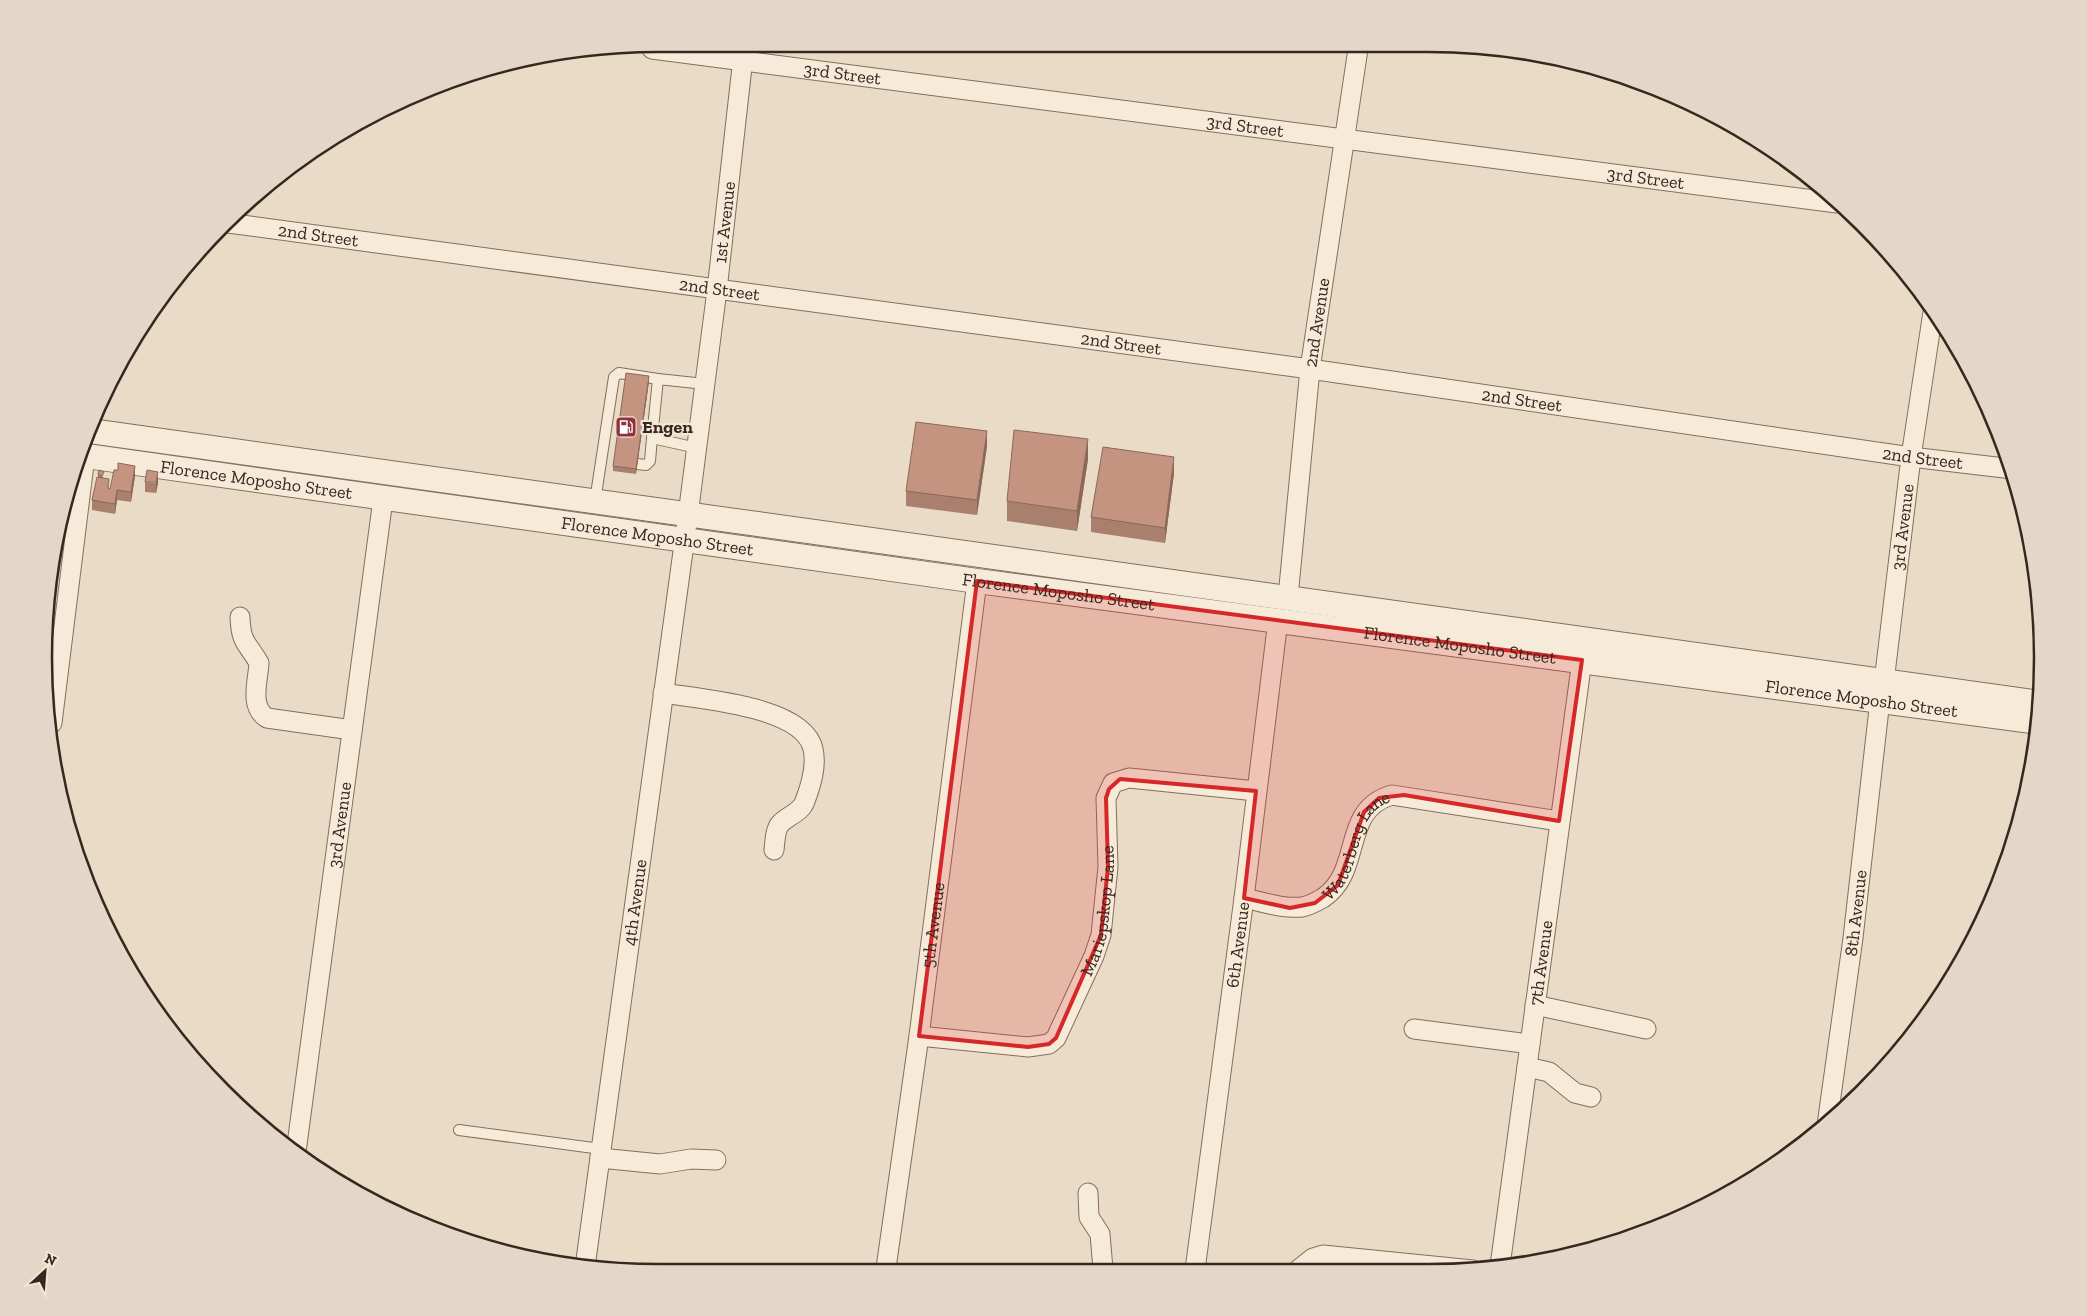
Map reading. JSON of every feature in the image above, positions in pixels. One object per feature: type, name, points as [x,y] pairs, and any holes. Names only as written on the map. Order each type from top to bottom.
[{"type":"street","name":"3rd Street","points":[[691,52],[743,56],[1826,202]]},
{"type":"street","name":"2nd Avenue","points":[[1288,597],[1310,369],[1358,52]]},
{"type":"street","name":"1st Avenue","points":[[684,540],[717,290],[743,56]]},
{"type":"street","name":"2nd Street","points":[[236,224],[1310,369],[1911,457],[2004,468]]},
{"type":"street","name":"3rd Avenue","points":[[1882,691],[1911,457],[1932,321]]},
{"type":"street","name":"Florence Moposho Street","points":[[97,432],[1288,597],[1882,691],[2031,721]]},
{"type":"street","name":"Florence Moposho Street","points":[[87,457],[977,581],[1582,660],[1882,691],[2033,702]]},
{"type":"street","points":[[54,702],[79,482]]},
{"type":"street","name":"3rd Avenue","points":[[297,1144],[383,498]]},
{"type":"street","name":"4th Avenue","points":[[586,1259],[684,540]]},
{"type":"street","name":"5th Avenue","points":[[887,1264],[919,1036],[977,581]]},
{"type":"street","points":[[240,617],[241,636],[246,648],[259,663],[256,706],[260,714],[267,718],[352,730]]},
{"type":"street","name":"6th Avenue","points":[[1196,1264],[1278,620]]},
{"type":"street","name":"7th Avenue","points":[[1501,1259],[1558,821],[1582,660]]},
{"type":"street","name":"8th Avenue","points":[[1829,1112],[1882,691]]},
{"type":"street","points":[[663,693],[761,710],[793,724],[804,734],[813,748],[815,766],[804,804],[781,824],[774,850]]},
{"type":"street","name":"Mariepskop Lane","points":[[919,1036],[1028,1047],[1049,1044],[1056,1038],[1094,956],[1101,935],[1108,867],[1106,798],[1113,783],[1129,778],[1256,791]]},
{"type":"street","name":"Waterberg Lane","points":[[1244,898],[1290,908],[1304,907],[1326,896],[1343,877],[1364,812],[1379,798],[1392,795],[1558,821]]},
{"type":"street","points":[[1535,1005],[1646,1029]]},
{"type":"street","points":[[1414,1029],[1530,1044]]},
{"type":"street","points":[[1527,1067],[1549,1072],[1575,1093],[1592,1097]]},
{"type":"street","points":[[600,1153],[660,1164],[691,1159],[716,1160]]},
{"type":"street","points":[[1088,1193],[1089,1217],[1100,1234],[1103,1264]]},
{"type":"street","points":[[1306,1264],[1313,1258],[1323,1256],[1409,1264]]},
{"type":"lane","points":[[595,502],[614,377],[619,373],[705,384]]},
{"type":"lane","points":[[637,464],[646,465],[650,461],[658,379]]},
{"type":"lane","points":[[652,438],[697,448]]},
{"type":"lane","points":[[602,459],[614,461]]},
{"type":"lane","points":[[459,1130],[600,1153]]},
{"type":"highlighted area","points":[[977,581],[1582,660],[1559,821],[1404,795],[1379,798],[1364,812],[1338,885],[1315,903],[1290,908],[1244,898],[1256,791],[1120,779],[1109,789],[1106,798],[1108,867],[1101,935],[1056,1038],[1049,1044],[1028,1047],[919,1036]]},
{"type":"building","points":[[626,373],[649,376],[636,469],[613,466]]},
{"type":"building","points":[[916,422],[987,431],[977,500],[906,491]]},
{"type":"building","points":[[1014,430],[1088,439],[1077,511],[1007,501]]},
{"type":"building","points":[[1103,447],[1174,457],[1165,528],[1091,517]]},
{"type":"building","points":[[118,463],[135,466],[131,492],[117,490],[115,504],[92,500],[97,477],[109,479],[108,488],[110,489],[114,470],[118,470]]},
{"type":"building","points":[[99,470],[104,472],[102,476],[98,474]]},
{"type":"building","points":[[147,470],[158,472],[156,482],[145,482]]},
{"type":"place","name":"Engen","points":[[626,427]]}]
